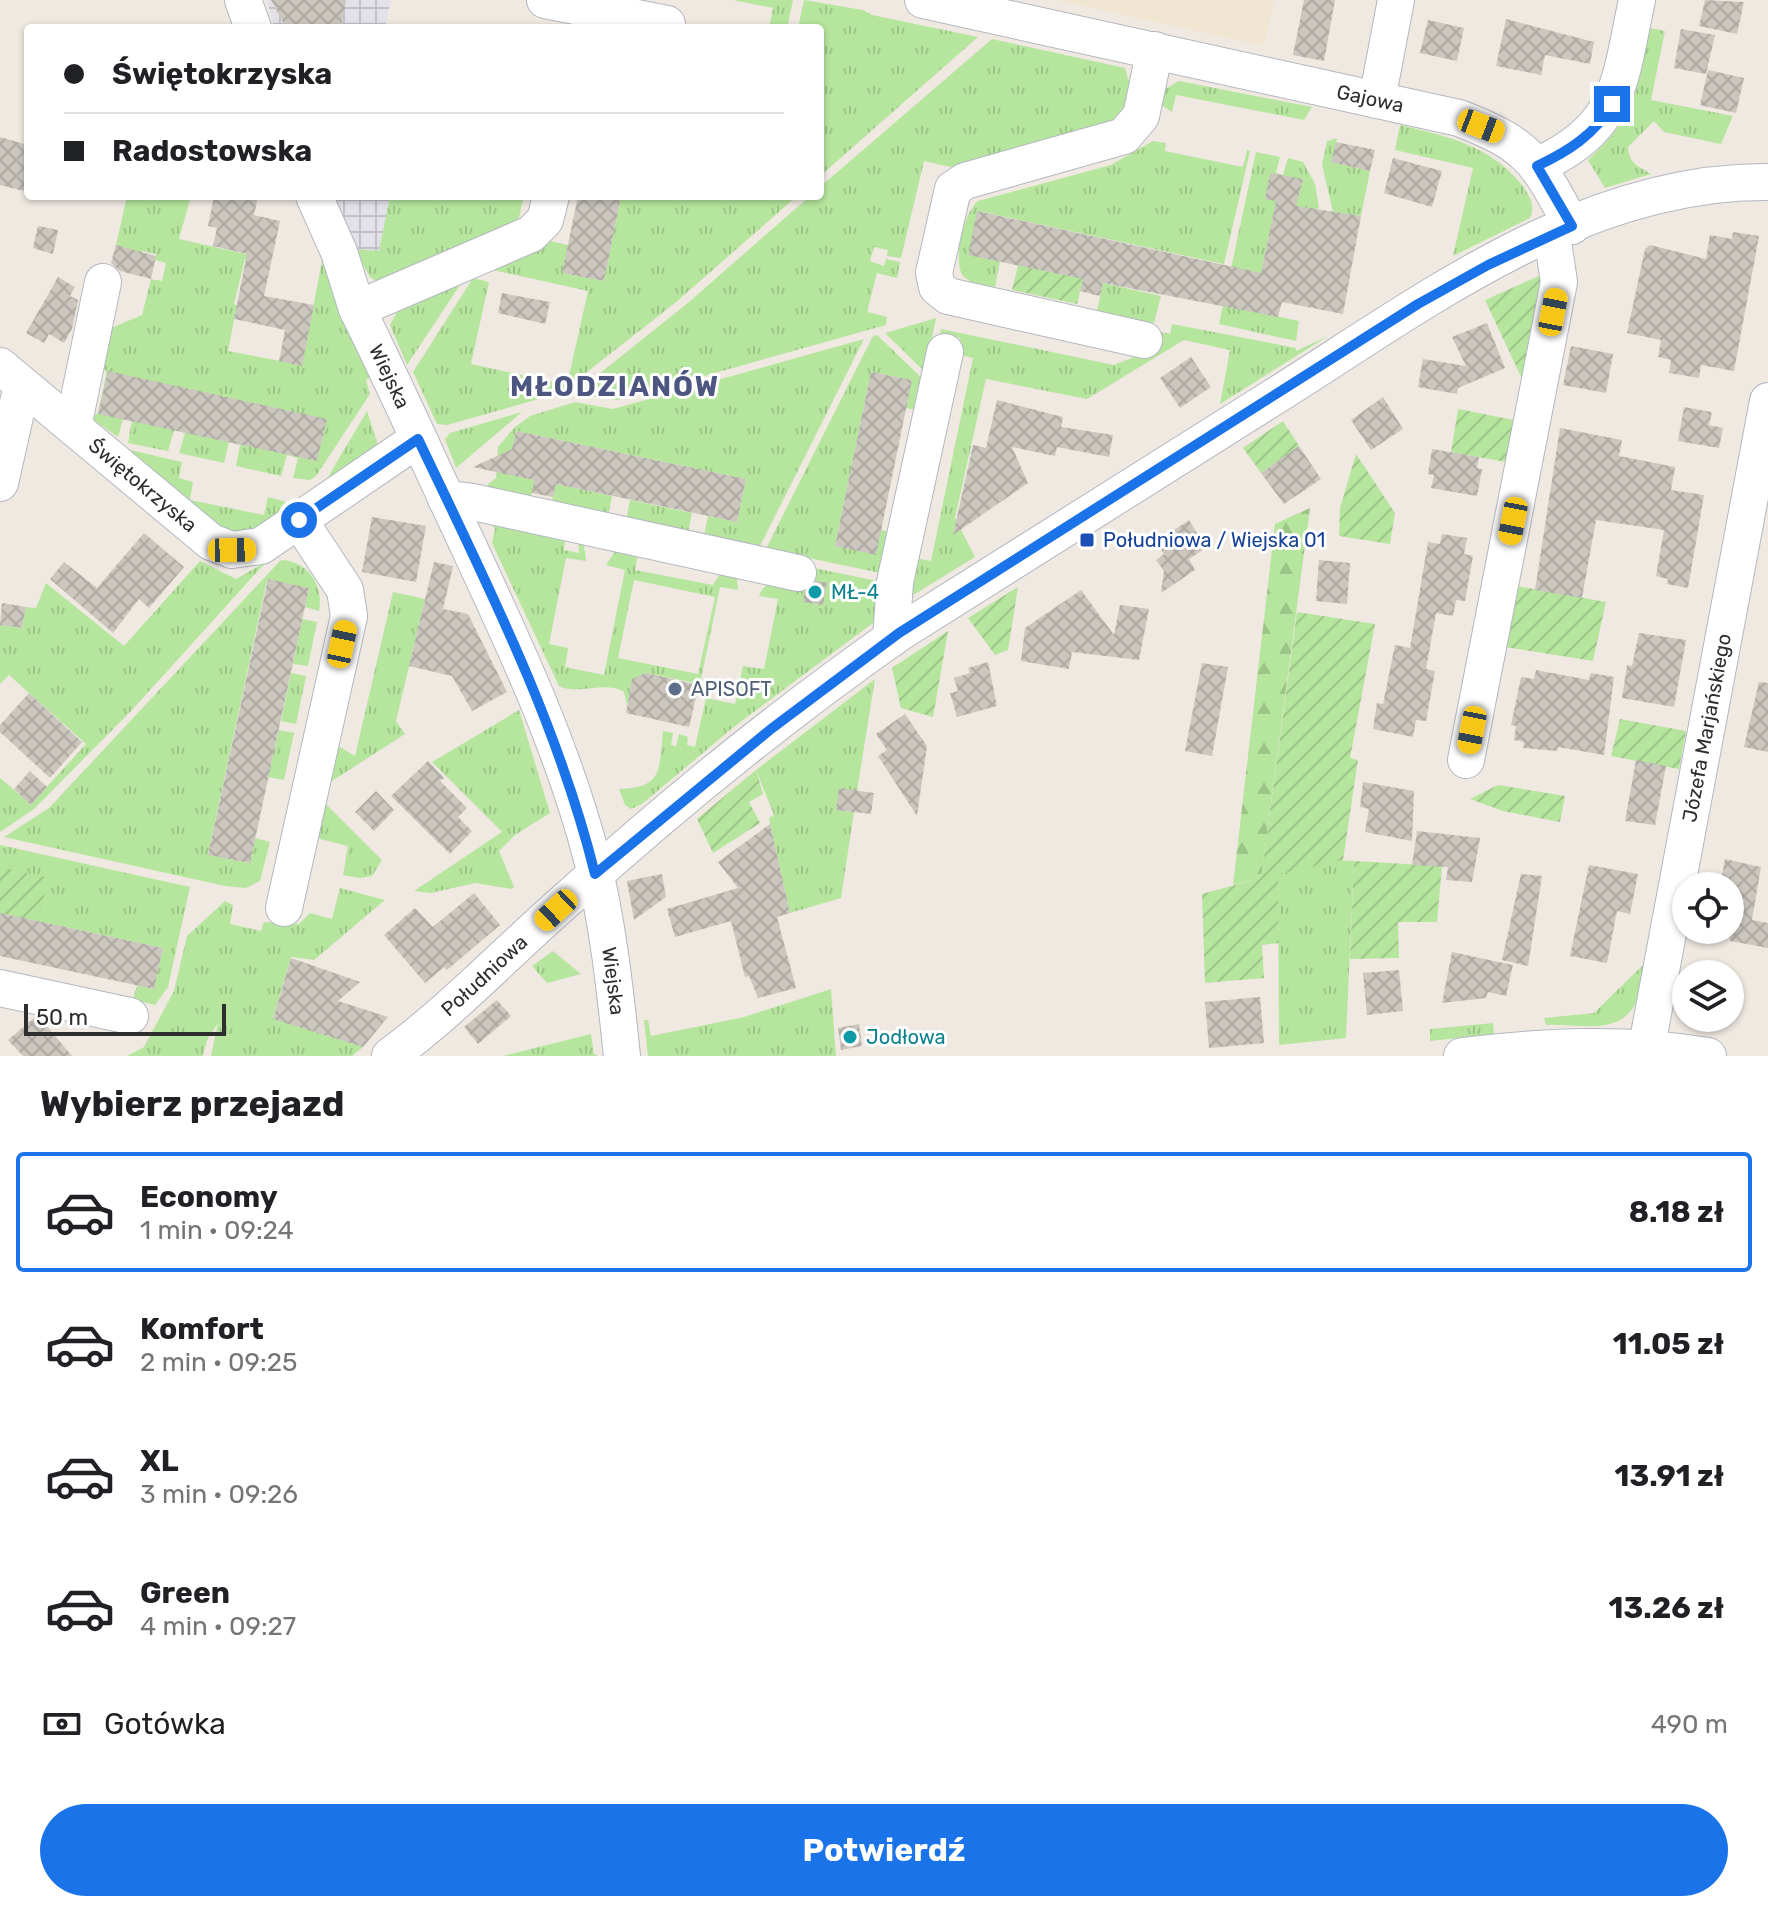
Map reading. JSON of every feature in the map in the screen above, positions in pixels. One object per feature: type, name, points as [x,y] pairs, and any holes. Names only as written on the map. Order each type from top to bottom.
[{"type":"street","points":[[243,0],[252,24]]},
{"type":"street","points":[[545,0],[590,12],[667,24]]},
{"type":"street","name":"Gajowa","points":[[926,0],[1437,112],[1503,135],[1522,148],[1537,166],[1562,230]]},
{"type":"street","points":[[1377,100],[1396,0]]},
{"type":"street","points":[[1537,166],[1569,149],[1605,116],[1618,90],[1637,0]]},
{"type":"street","points":[[1144,340],[948,296],[937,287],[934,273],[953,189],[965,181],[1124,136],[1141,116],[1155,50]]},
{"type":"street","points":[[1466,760],[1559,282],[1562,230],[1633,203],[1689,188],[1768,182]]},
{"type":"street","name":"Wiejska","points":[[316,200],[339,252],[357,309],[530,678],[578,812],[611,949],[622,1056]]},
{"type":"street","points":[[357,309],[531,234],[545,220],[550,200]]},
{"type":"street","name":"Południowa","points":[[390,1056],[595,874],[746,748],[891,639],[1418,304],[1562,230]]},
{"type":"street","points":[[73,427],[103,282]]},
{"type":"street","points":[[891,639],[895,582],[945,352]]},
{"type":"street","points":[[0,483],[11,375]]},
{"type":"street","name":"Świętokrzyska","points":[[11,375],[215,545],[232,550],[261,546],[418,439]]},
{"type":"street","name":"Józefa Marjańskiego","points":[[1646,1051],[1768,401]]},
{"type":"street","points":[[446,499],[473,502],[798,573]]},
{"type":"street","points":[[284,908],[349,616],[345,590],[299,520]]},
{"type":"street","points":[[0,988],[130,1016]]},
{"type":"street","points":[[1462,1056],[1539,1047],[1708,1056]]},
{"type":"shaded area","points":[[267,0],[391,0],[386,24],[273,24]]},
{"type":"shaded area","points":[[1056,0],[1274,0],[1264,46]]},
{"type":"shaded area","points":[[336,200],[389,200],[379,252],[354,249]]},
{"type":"green space","points":[[733,0],[793,0],[788,24],[770,24],[773,8]]},
{"type":"green space","points":[[804,0],[863,10],[872,15],[978,37],[824,172],[824,24],[799,24]]},
{"type":"green space","points":[[1650,28],[1665,31],[1651,100],[1733,116],[1721,144],[1664,132],[1654,121],[1628,147],[1632,161],[1651,174],[1605,188],[1588,160],[1626,115],[1638,85]]},
{"type":"green space","points":[[992,39],[1125,68],[1128,79],[1135,81],[1123,123],[964,170],[924,161],[901,258],[887,256],[888,250],[874,247],[870,261],[884,266],[886,259],[900,262],[897,278],[877,273],[868,308],[868,312],[887,317],[886,325],[618,400],[574,394],[689,302],[805,200],[824,200],[824,184]]},
{"type":"green space","points":[[1179,81],[1312,107],[1304,120],[1176,95],[1172,112],[1160,104],[1159,85],[1167,88]]},
{"type":"green space","points":[[1400,125],[1451,138],[1496,160],[1527,192],[1532,205],[1530,218],[1453,256],[1473,168],[1395,150]]},
{"type":"green space","points":[[1337,138],[1332,162],[1370,171],[1361,216],[1333,212],[1322,165],[1327,141]]},
{"type":"green space","points":[[1153,141],[1166,143],[1165,151],[1243,167],[1247,150],[1250,151],[1224,264],[978,211],[1000,261],[995,287],[971,282],[963,276],[959,259],[961,237],[968,216],[978,201],[1111,165]]},
{"type":"green space","points":[[1256,152],[1280,157],[1276,173],[1283,175],[1288,158],[1303,162],[1315,184],[1319,208],[1311,212],[1276,202],[1253,311],[1299,321],[1296,341],[1219,324]]},
{"type":"green space","points":[[126,200],[190,200],[179,239],[250,255],[249,260],[245,259],[234,304],[237,305],[228,351],[302,365],[322,261],[372,376],[366,380],[370,394],[316,476],[310,480],[293,478],[298,458],[287,455],[281,476],[236,466],[240,445],[229,442],[224,463],[179,453],[185,433],[174,430],[168,451],[128,443],[132,421],[123,419],[118,437],[91,418],[98,413],[107,371],[96,367],[109,329],[142,315],[151,279],[162,281],[166,263],[155,260],[156,254],[142,251],[141,255],[116,245]]},
{"type":"green space","points":[[389,200],[523,200],[517,226],[384,286],[370,277],[354,249],[379,251]]},
{"type":"green space","points":[[620,200],[792,200],[675,303],[560,393],[447,425],[437,424],[413,372],[473,278],[489,282],[471,364],[567,385],[588,291],[480,267],[541,239],[568,245],[563,273],[604,281]]},
{"type":"green space","points":[[1018,265],[1083,279],[1077,304],[1012,290]]},
{"type":"green space","points":[[1541,275],[1522,379],[1485,300]]},
{"type":"green space","points":[[466,276],[407,365],[390,325],[402,303]]},
{"type":"green space","points":[[1103,283],[1161,296],[1154,323],[1097,311]]},
{"type":"green space","points":[[936,318],[925,372],[885,333]]},
{"type":"green space","points":[[1172,324],[1296,348],[1296,351],[1328,336],[1220,404],[1230,350],[1184,340],[1087,399],[986,379],[955,518],[975,557],[902,602],[910,557],[931,561],[973,358],[957,354],[960,338],[940,334],[941,329],[1114,365],[1142,354],[1147,330],[1170,334]]},
{"type":"green space","points":[[877,335],[926,382],[920,411],[906,408],[911,380],[871,372],[835,546],[875,554],[881,530],[890,532],[885,574],[766,549],[873,336]]},
{"type":"green space","points":[[864,339],[759,548],[704,536],[708,516],[737,522],[746,479],[516,431],[508,474],[534,480],[531,499],[491,490],[487,485],[496,478],[498,447],[514,428],[530,416],[575,402],[613,409]]},
{"type":"green space","points":[[1458,409],[1514,420],[1506,462],[1451,452]]},
{"type":"green space","points":[[367,411],[378,445],[324,484]]},
{"type":"green space","points":[[522,412],[456,468],[445,439],[450,433]]},
{"type":"green space","points":[[1283,421],[1299,446],[1261,473],[1243,448]]},
{"type":"green space","points":[[113,446],[182,462],[179,478],[193,482],[190,500],[264,515],[268,497],[284,501],[289,507],[259,532],[218,532]]},
{"type":"green space","points":[[1356,454],[1395,513],[1390,544],[1339,536],[1340,508]]},
{"type":"green space","points":[[556,484],[612,496],[608,516],[551,504]]},
{"type":"green space","points":[[630,500],[692,513],[688,533],[626,520]]},
{"type":"green space","points":[[1310,508],[1261,878],[1233,885],[1275,524]]},
{"type":"green space","points":[[491,518],[565,539],[564,550],[579,553],[578,538],[584,545],[586,561],[566,558],[549,644],[568,648],[565,667],[604,675],[625,570],[606,565],[616,550],[639,549],[635,570],[713,585],[724,568],[737,578],[738,590],[720,587],[700,684],[646,673],[632,680],[627,706],[624,692],[617,689],[567,689],[559,686],[492,543],[495,530]],"holes":[[[634,580],[715,597],[698,674],[618,658]]]},
{"type":"green space","points":[[281,560],[299,565],[312,576],[319,592],[319,611],[305,607],[309,588],[267,580],[208,854],[249,863],[255,838],[270,842],[260,881],[246,888],[225,886],[4,837],[49,808]]},
{"type":"green space","points":[[200,561],[236,579],[266,562],[132,710],[34,809],[0,832],[0,778],[31,804],[86,744],[9,675],[0,684],[0,625],[22,628],[26,607],[36,608],[46,583],[124,646]]},
{"type":"green space","points":[[804,566],[887,583],[881,617],[735,726],[642,804],[631,809],[625,805],[619,789],[644,785],[656,774],[663,731],[673,733],[671,745],[676,746],[679,734],[688,737],[687,745],[695,747],[706,698],[735,704],[743,666],[764,669],[778,599],[759,596],[772,581]]},
{"type":"green space","points":[[1511,585],[1606,602],[1593,661],[1499,646]]},
{"type":"green space","points":[[1018,587],[1008,650],[995,655],[968,618]]},
{"type":"green space","points":[[393,592],[425,599],[396,721],[405,734],[332,781],[319,797],[329,746],[335,744],[355,756]]},
{"type":"green space","points":[[1297,612],[1375,624],[1350,758],[1358,760],[1343,860],[1278,874],[1279,943],[1262,945],[1264,978],[1205,983],[1202,894],[1261,878]]},
{"type":"green space","points":[[302,619],[317,622],[308,666],[293,664]]},
{"type":"green space","points":[[948,631],[933,717],[901,708],[892,668]]},
{"type":"green space","points":[[291,673],[306,676],[296,724],[281,721]]},
{"type":"green space","points":[[875,679],[857,791],[836,810],[854,812],[841,898],[790,913],[769,818],[774,815],[756,770]]},
{"type":"green space","points":[[519,710],[550,813],[515,835],[499,851],[514,887],[475,883],[431,893],[414,891],[502,832],[432,762]]},
{"type":"green space","points":[[1620,719],[1686,731],[1679,769],[1611,756]]},
{"type":"green space","points":[[279,730],[294,733],[284,780],[268,777]]},
{"type":"green space","points":[[756,770],[763,794],[749,802],[760,823],[713,853],[697,819]]},
{"type":"green space","points":[[1498,785],[1565,796],[1560,822],[1503,811],[1470,799]]},
{"type":"green space","points":[[319,797],[382,860],[372,876],[360,878],[343,875],[348,846],[320,839],[313,829]]},
{"type":"green space","points":[[0,845],[190,887],[168,987],[155,1005],[133,999],[137,986],[154,988],[163,948],[0,913]]},
{"type":"green space","points":[[1332,860],[1354,861],[1346,1038],[1279,1045],[1278,874]]},
{"type":"green space","points":[[1354,861],[1442,866],[1437,922],[1398,922],[1399,958],[1350,959]]},
{"type":"green space","points":[[0,867],[49,878],[37,921],[0,913]]},
{"type":"green space","points":[[340,888],[385,900],[314,960],[291,957],[273,1018],[363,1047],[352,1056],[211,1056],[218,1023],[207,1040],[203,1056],[127,1056],[144,1047],[174,991],[187,936],[225,901],[233,905],[230,924],[261,931],[264,922],[299,924],[310,913],[332,919]]},
{"type":"green space","points":[[1648,937],[1651,937],[1642,988],[1631,1011],[1622,1019],[1595,1026],[1546,1025],[1544,1018],[1594,1013],[1643,965]]},
{"type":"green space","points":[[553,951],[581,974],[547,983],[532,966]]},
{"type":"green space","points":[[831,989],[836,1056],[648,1056],[644,1020],[648,1020],[651,1036],[744,1017]]},
{"type":"green space","points":[[1493,1023],[1494,1034],[1430,1041],[1430,1029]]},
{"type":"green space","points":[[591,1034],[594,1054],[598,1056],[503,1056]]},
{"type":"building","points":[[271,0],[346,0],[342,24],[284,24]]},
{"type":"building","points":[[1304,0],[1335,0],[1324,61],[1293,55]]},
{"type":"building","points":[[1705,0],[1744,2],[1737,34],[1699,26]]},
{"type":"building","points":[[1506,19],[1594,42],[1590,64],[1545,55],[1541,75],[1496,66]]},
{"type":"building","points":[[1428,20],[1464,28],[1457,61],[1420,53]]},
{"type":"building","points":[[1681,29],[1715,35],[1706,74],[1674,68]]},
{"type":"building","points":[[1708,70],[1744,78],[1736,113],[1700,105]]},
{"type":"building","points":[[0,137],[24,144],[24,191],[0,185]]},
{"type":"building","points":[[1336,142],[1375,150],[1370,171],[1331,162]]},
{"type":"building","points":[[1393,158],[1442,171],[1432,207],[1384,193]]},
{"type":"building","points":[[1270,173],[1303,179],[1296,206],[1361,216],[1343,314],[1282,302],[1278,317],[1103,283],[1100,296],[1080,291],[1083,279],[968,255],[977,211],[1261,273],[1276,201],[1265,199]]},
{"type":"building","points":[[213,200],[257,200],[254,215],[280,221],[264,296],[314,305],[302,366],[279,361],[285,330],[234,319],[247,254],[213,246],[217,228],[208,226]]},
{"type":"building","points":[[577,200],[620,200],[604,281],[562,273]]},
{"type":"building","points":[[38,226],[58,230],[53,254],[33,248]]},
{"type":"building","points":[[1733,232],[1759,236],[1734,371],[1701,365],[1699,378],[1669,373],[1671,360],[1658,357],[1661,340],[1627,333],[1645,249],[1650,245],[1706,259],[1710,235],[1732,239]]},
{"type":"building","points":[[116,245],[156,256],[151,279],[120,271],[111,263]]},
{"type":"building","points":[[58,277],[75,287],[70,296],[78,300],[72,329],[64,343],[49,334],[44,343],[26,333]]},
{"type":"building","points":[[502,293],[550,302],[545,324],[498,313]]},
{"type":"building","points":[[1487,323],[1505,368],[1458,388],[1457,394],[1418,387],[1423,359],[1466,366],[1452,337]]},
{"type":"building","points":[[1571,346],[1613,354],[1606,393],[1563,385]]},
{"type":"building","points":[[1191,357],[1211,387],[1180,408],[1160,378]]},
{"type":"building","points":[[108,371],[327,419],[317,461],[98,414]]},
{"type":"building","points":[[871,372],[912,380],[876,555],[835,546]]},
{"type":"building","points":[[1383,397],[1403,429],[1371,450],[1351,420]]},
{"type":"building","points":[[997,400],[1063,417],[1061,427],[1113,435],[1109,457],[1057,447],[1055,456],[1012,447],[1028,483],[953,535],[973,445],[986,448]]},
{"type":"building","points":[[1684,407],[1712,412],[1709,425],[1723,428],[1719,448],[1678,441]]},
{"type":"building","points":[[1560,428],[1622,440],[1619,456],[1675,467],[1671,490],[1704,495],[1688,588],[1667,584],[1668,579],[1656,576],[1664,530],[1596,520],[1582,598],[1535,590]]},
{"type":"building","points":[[516,431],[746,479],[737,522],[556,484],[553,497],[532,493],[534,480],[473,467],[512,449]]},
{"type":"building","points":[[1299,446],[1321,479],[1284,504],[1261,473]]},
{"type":"building","points":[[1432,449],[1479,457],[1477,468],[1482,469],[1477,496],[1431,488],[1434,475],[1428,474]]},
{"type":"building","points":[[372,517],[426,526],[416,582],[362,572]]},
{"type":"building","points":[[1189,520],[1206,548],[1189,559],[1195,570],[1161,593],[1164,571],[1156,560],[1164,554],[1156,542]]},
{"type":"building","points":[[144,533],[184,567],[149,608],[139,599],[113,633],[50,579],[64,562],[97,588]]},
{"type":"building","points":[[1442,534],[1467,538],[1464,554],[1473,556],[1465,601],[1456,600],[1453,616],[1436,613],[1426,669],[1435,671],[1426,721],[1416,720],[1413,737],[1373,729],[1377,703],[1383,704],[1395,645],[1410,648],[1428,542],[1440,544]]},
{"type":"building","points":[[1319,560],[1350,563],[1347,604],[1316,601]]},
{"type":"building","points":[[434,562],[453,566],[443,609],[468,614],[507,692],[472,711],[452,676],[409,666]]},
{"type":"building","points":[[268,579],[309,588],[250,863],[208,855]]},
{"type":"building","name":"MŁ-4","points":[[817,581],[827,583],[823,605],[803,602],[804,593]]},
{"type":"building","points":[[1081,590],[1114,635],[1120,605],[1149,609],[1139,660],[1072,652],[1069,669],[1021,661],[1025,628]]},
{"type":"building","points":[[2,603],[26,607],[22,628],[0,625]]},
{"type":"building","points":[[1639,633],[1686,640],[1674,707],[1622,698],[1627,665],[1632,666]]},
{"type":"building","points":[[988,662],[997,706],[957,717],[950,693],[958,691],[954,678],[970,673],[968,668]]},
{"type":"building","points":[[1202,663],[1228,667],[1212,756],[1185,751]]},
{"type":"building","points":[[1536,670],[1589,680],[1591,673],[1614,677],[1604,755],[1558,747],[1557,751],[1523,748],[1524,742],[1514,740],[1516,726],[1511,725],[1521,677],[1534,679]]},
{"type":"building","points":[[646,673],[699,685],[689,727],[626,713],[632,679]]},
{"type":"building","points":[[1759,682],[1768,683],[1768,752],[1744,747]]},
{"type":"building","points":[[29,693],[82,742],[50,778],[0,732],[0,725]]},
{"type":"building","points":[[905,714],[927,746],[917,816],[878,756],[887,750],[876,734]]},
{"type":"building","points":[[1636,760],[1666,766],[1655,825],[1625,821]]},
{"type":"building","points":[[428,761],[444,778],[440,781],[467,808],[458,817],[472,831],[450,854],[391,796]]},
{"type":"building","points":[[30,771],[47,787],[31,805],[14,789]]},
{"type":"building","points":[[1363,782],[1414,791],[1412,841],[1365,832],[1369,809],[1360,807]]},
{"type":"building","points":[[839,788],[874,793],[871,814],[836,810]]},
{"type":"building","points":[[376,791],[394,810],[374,831],[355,812]]},
{"type":"building","points":[[770,824],[790,913],[777,917],[796,988],[758,998],[749,976],[745,977],[731,921],[675,937],[667,909],[738,888],[718,862]]},
{"type":"building","points":[[1417,831],[1480,838],[1472,882],[1446,880],[1448,867],[1412,865]]},
{"type":"building","points":[[1725,859],[1761,867],[1752,920],[1768,923],[1768,948],[1744,944],[1744,872],[1723,872]]},
{"type":"building","points":[[1589,865],[1638,874],[1630,914],[1617,911],[1607,963],[1570,956]]},
{"type":"building","points":[[662,874],[666,897],[634,920],[627,881]]},
{"type":"building","points":[[1521,874],[1542,876],[1528,966],[1502,960]]},
{"type":"building","points":[[474,893],[500,925],[447,970],[444,967],[425,983],[384,935],[415,908],[433,927]]},
{"type":"building","points":[[0,913],[163,948],[154,989],[0,956]]},
{"type":"building","points":[[1452,952],[1513,965],[1506,996],[1488,992],[1486,998],[1442,1003]]},
{"type":"building","points":[[291,958],[360,982],[338,1001],[388,1017],[363,1047],[273,1019]]},
{"type":"building","points":[[1399,970],[1403,1011],[1367,1015],[1363,973]]},
{"type":"building","points":[[1260,997],[1264,1043],[1209,1048],[1205,1002]]},
{"type":"building","points":[[497,1000],[511,1016],[478,1044],[464,1027]]},
{"type":"building","points":[[35,1017],[40,1018],[72,1056],[23,1056],[8,1040]]},
{"type":"building","name":"Jodłowa","points":[[859,1024],[862,1046],[841,1050],[838,1028]]},
{"type":"place","name":"Południowa / Wiejska 01","points":[[1087,540]]},
{"type":"place","name":"MŁ-4","points":[[815,592]]},
{"type":"place","name":"APISOFT","points":[[675,689]]},
{"type":"place","name":"Jodłowa","points":[[850,1037]]},
{"type":"district","name":"MŁODZIANÓW","points":[[615,386]]},
{"type":"route","points":[[299,520],[418,439],[530,678],[578,812],[595,874],[771,729],[899,633],[1418,304],[1488,265],[1572,226],[1537,166],[1580,141],[1605,116],[1612,104]]}]
